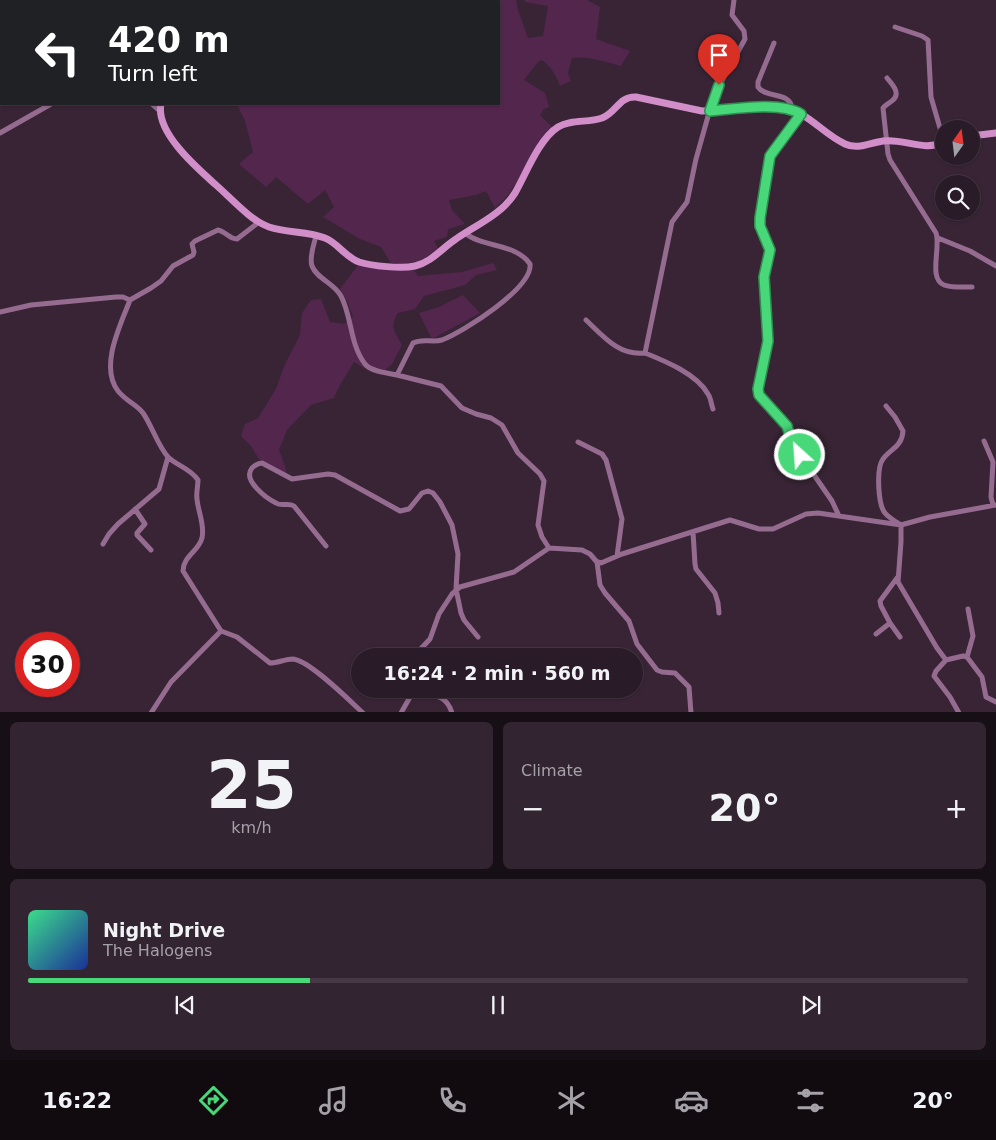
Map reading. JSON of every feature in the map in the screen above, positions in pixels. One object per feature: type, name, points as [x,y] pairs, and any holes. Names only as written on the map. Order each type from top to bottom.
[{"type":"street","points":[[645,353],[670,229],[675,217],[687,202],[696,159],[719,85],[745,39],[744,31],[732,15],[734,0]]},
{"type":"street","points":[[896,27],[928,40],[931,97],[938,120]]},
{"type":"street","points":[[774,43],[758,82],[758,87],[763,92],[788,100],[792,104],[792,109]]},
{"type":"street","points":[[887,78],[894,86],[896,93],[894,99],[883,108],[890,160],[938,238],[937,279],[945,286],[972,287]]},
{"type":"street","points":[[160,107],[162,119],[172,139],[186,158],[260,222],[274,228],[330,240],[344,253],[357,261],[408,267],[417,266],[428,260],[491,217],[506,204],[516,192],[543,143],[552,132],[560,126],[603,118],[623,100],[633,96],[689,109],[710,111],[778,107],[792,109],[832,136],[852,146],[887,141],[927,146],[935,144]]},
{"type":"street","points":[[0,133],[48,105]]},
{"type":"street","points":[[801,114],[770,156],[768,165],[760,218],[760,226],[770,250],[764,277],[768,341],[758,389],[759,395],[787,426],[794,446],[832,501],[839,516]]},
{"type":"street","points":[[980,135],[996,133]]},
{"type":"street","points":[[260,222],[237,239],[232,239],[218,230],[195,240],[192,244],[193,255],[173,266],[161,281],[130,300],[112,351],[112,376],[116,389],[127,401],[142,412],[168,457],[190,471],[198,480],[196,498],[203,528],[202,536],[198,546],[184,562],[183,570],[221,631],[237,637],[270,663],[292,659],[303,662],[342,691],[363,712]]},
{"type":"street","points":[[398,375],[413,343],[420,340],[432,342],[442,340],[479,320],[492,312],[530,272],[530,263],[522,256],[503,247],[475,240],[465,234]]},
{"type":"street","points":[[316,236],[311,260],[312,265],[316,273],[336,289],[341,296],[364,363],[371,368],[441,386],[462,408],[491,418],[502,425],[518,453],[540,474],[544,481],[538,525],[542,537],[549,548]]},
{"type":"street","points":[[938,238],[970,251],[996,266]]},
{"type":"street","points":[[0,312],[31,306],[116,297],[130,300]]},
{"type":"street","points":[[586,320],[607,340],[623,350],[632,354],[645,353],[683,371],[708,394],[713,409]]},
{"type":"street","points":[[886,406],[900,425],[903,434],[896,448],[884,457],[880,464],[880,501],[884,512],[901,525]]},
{"type":"street","points":[[421,648],[430,638],[439,614],[456,589],[467,584],[514,572],[549,548],[582,550],[597,562],[603,563],[617,556],[730,520],[759,529],[772,528],[806,514],[818,513],[901,525],[930,517],[995,505],[991,497],[993,462],[984,441]]},
{"type":"street","points":[[578,442],[602,454],[606,460],[622,519],[617,556]]},
{"type":"street","points":[[103,544],[114,529],[159,489],[168,457]]},
{"type":"street","points":[[326,546],[293,505],[283,505],[274,502],[250,481],[250,470],[257,464],[262,463],[292,479],[328,474],[335,475],[400,510],[409,509],[422,493],[428,491],[433,493],[446,512],[454,533],[458,554],[456,589],[463,617],[478,638]]},
{"type":"street","points":[[135,510],[145,524],[137,535],[151,550]]},
{"type":"street","points":[[900,637],[890,623],[880,601],[897,578],[901,525]]},
{"type":"street","points":[[693,532],[696,569],[715,593],[720,613]]},
{"type":"street","points":[[597,562],[600,585],[629,621],[637,644],[657,670],[680,676],[689,688],[691,712]]},
{"type":"street","points":[[897,578],[937,648],[946,660]]},
{"type":"street","points":[[967,657],[973,636],[968,609]]},
{"type":"street","points":[[876,634],[890,623]]},
{"type":"street","points":[[151,712],[171,682],[221,631]]},
{"type":"street","points":[[959,712],[950,696],[934,676],[946,660],[963,656],[967,657],[982,677],[986,697],[996,702]]},
{"type":"street","points":[[401,712],[408,698]]},
{"type":"street","points":[[443,698],[452,712]]},
{"type":"shaded area","points":[[500,0],[516,0],[528,38],[543,36],[548,6],[525,2],[525,0],[587,0],[600,7],[596,39],[630,51],[621,66],[603,61],[572,58],[568,73],[571,81],[560,86],[548,66],[542,60],[538,62],[524,80],[545,93],[549,107],[544,109],[540,115],[553,128],[509,194],[495,208],[486,191],[476,195],[449,200],[452,210],[465,224],[448,229],[447,237],[434,241],[438,249],[421,260],[411,263],[391,263],[381,247],[360,239],[323,217],[334,207],[325,190],[308,204],[276,177],[266,187],[239,164],[253,152],[245,121],[237,105],[500,105]]},
{"type":"shaded area","points":[[493,263],[497,270],[476,275],[465,285],[424,296],[415,309],[398,313],[393,326],[402,345],[392,364],[385,370],[364,368],[354,362],[334,398],[311,405],[287,430],[279,450],[287,475],[259,459],[251,446],[241,436],[245,424],[258,418],[276,389],[285,364],[300,335],[302,313],[311,300],[321,299],[330,322],[344,324],[353,317],[340,289],[359,264],[413,269],[418,276],[462,272]]},
{"type":"shaded area","points":[[463,295],[480,313],[432,339],[419,313],[439,307]]},
{"type":"route","points":[[719,85],[710,111],[787,107],[801,114],[770,156],[768,165],[760,226],[770,250],[764,277],[768,341],[758,389],[759,395],[787,426],[791,440],[800,455]]}]
